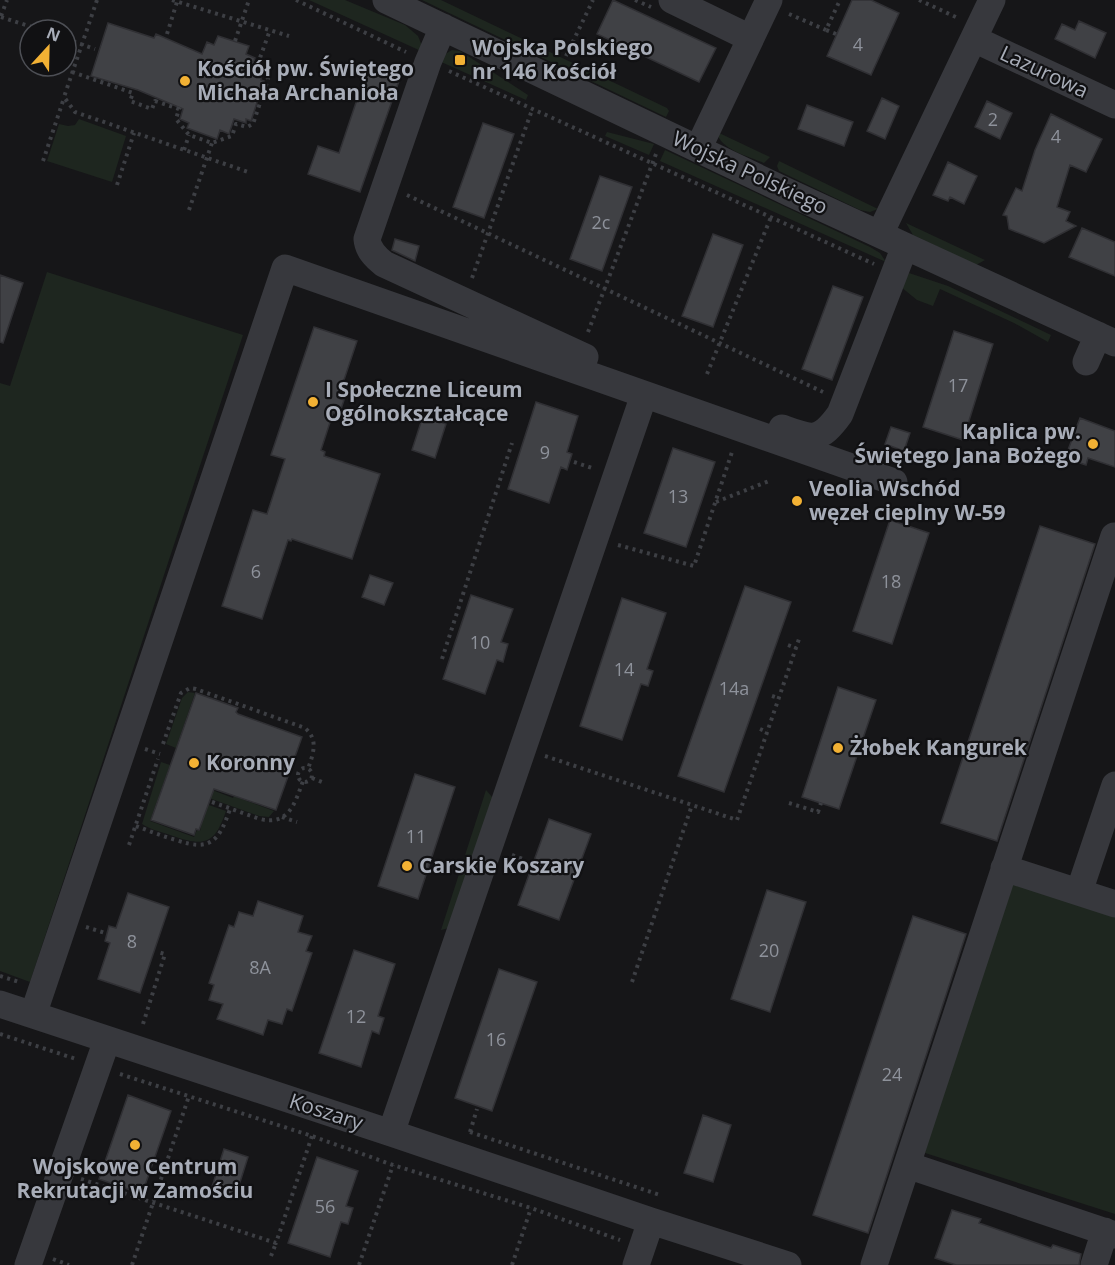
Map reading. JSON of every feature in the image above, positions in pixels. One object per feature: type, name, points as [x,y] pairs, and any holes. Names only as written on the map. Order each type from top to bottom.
[{"type":"street","name":"Wojska Polskiego","points":[[386,0],[880,234],[901,257],[1106,339]]},
{"type":"street","points":[[880,234],[970,31],[992,0]]},
{"type":"street","points":[[664,5],[750,38]]},
{"type":"street","points":[[698,149],[750,38],[778,6]]},
{"type":"street","points":[[443,27],[428,62],[367,239],[368,246],[377,259],[384,264],[580,355],[808,437],[814,437],[828,429],[840,414],[901,257]]},
{"type":"street","name":"Lazurowa","points":[[970,31],[1115,105]]},
{"type":"street","points":[[33,1015],[285,268],[894,482]]},
{"type":"street","points":[[1086,362],[1106,339]]},
{"type":"street","points":[[391,1133],[644,395]]},
{"type":"street","points":[[874,1265],[1114,536]]},
{"type":"street","points":[[1079,892],[1115,785]]},
{"type":"street","points":[[1004,868],[1115,904]]},
{"type":"street","name":"Koszary","points":[[0,1004],[788,1265]]},
{"type":"street","points":[[28,1265],[107,1040]]},
{"type":"street","points":[[907,1165],[1110,1233],[1094,1265]]},
{"type":"street","points":[[639,1256],[651,1221]]},
{"type":"path","points":[[7,0],[0,17],[18,23]]},
{"type":"path","points":[[78,55],[97,0]]},
{"type":"path","points":[[235,41],[249,0]]},
{"type":"path","points":[[296,0],[532,110],[886,269],[901,257]]},
{"type":"path","points":[[566,56],[593,0]]},
{"type":"path","points":[[635,0],[664,5]]},
{"type":"path","points":[[826,30],[840,0]]},
{"type":"path","points":[[919,0],[970,31]]},
{"type":"path","points":[[167,34],[175,1],[289,36]]},
{"type":"path","points":[[778,6],[836,34]]},
{"type":"path","points":[[78,74],[133,93],[130,101],[152,109],[155,100],[179,109],[176,119],[189,135],[212,143],[232,136],[236,124],[247,127],[253,124],[268,80],[266,72],[256,69],[270,30]]},
{"type":"path","points":[[78,43],[95,49]]},
{"type":"path","points":[[43,161],[70,78]]},
{"type":"path","points":[[64,97],[75,112],[248,172]]},
{"type":"path","points":[[464,301],[532,110]]},
{"type":"path","points":[[117,185],[134,133]]},
{"type":"path","points":[[184,150],[189,135]]},
{"type":"path","points":[[189,210],[212,143]]},
{"type":"path","points":[[580,355],[652,162]]},
{"type":"path","points":[[385,185],[832,397]]},
{"type":"path","points":[[707,374],[771,217]]},
{"type":"path","points":[[615,544],[694,566],[740,428]]},
{"type":"path","points":[[442,659],[512,443]]},
{"type":"path","points":[[716,502],[769,481]]},
{"type":"path","points":[[544,756],[737,820],[799,639]]},
{"type":"path","points":[[789,645],[796,648]]},
{"type":"path","points":[[163,744],[181,693],[190,688],[196,688],[305,728],[310,732],[314,742],[308,769]]},
{"type":"path","points":[[772,696],[778,698]]},
{"type":"path","points":[[760,729],[767,732]]},
{"type":"path","points":[[129,845],[158,759]]},
{"type":"path","points":[[308,769],[312,773],[312,778]]},
{"type":"path","points":[[303,782],[298,776],[300,771],[308,769]]},
{"type":"path","points":[[303,782],[312,778]]},
{"type":"path","points":[[312,778],[322,782]]},
{"type":"path","points":[[212,802],[266,821],[282,817],[293,807],[303,782]]},
{"type":"path","points":[[744,782],[749,784]]},
{"type":"path","points":[[789,802],[818,812],[821,803]]},
{"type":"path","points":[[632,982],[692,806]]},
{"type":"path","points":[[135,826],[192,846],[202,845],[220,834],[230,809]]},
{"type":"path","points":[[282,817],[297,822]]},
{"type":"path","points":[[76,924],[105,933]]},
{"type":"path","points":[[143,1024],[165,954],[158,952]]},
{"type":"path","points":[[0,1034],[312,1136],[393,1165],[531,1208],[639,1256]]},
{"type":"path","points":[[132,1265],[189,1096]]},
{"type":"path","points":[[470,1132],[477,1108]]},
{"type":"path","points":[[460,1129],[660,1194]]},
{"type":"path","points":[[271,1256],[312,1136]]},
{"type":"path","points":[[359,1265],[393,1165]]},
{"type":"path","points":[[60,1172],[276,1243]]},
{"type":"path","points":[[512,1265],[531,1208]]},
{"type":"shaded area","points":[[309,0],[345,0],[405,25],[418,36],[422,46],[421,51]]},
{"type":"shaded area","points":[[422,0],[441,0],[667,108],[669,111],[666,117]]},
{"type":"shaded area","points":[[452,50],[460,51],[528,95],[526,100],[439,61],[442,56]]},
{"type":"shaded area","points":[[79,119],[126,136],[112,182],[47,161],[59,124],[75,125]]},
{"type":"shaded area","points":[[607,132],[654,144],[649,155],[605,136]]},
{"type":"shaded area","points":[[717,132],[770,157],[764,163],[736,152],[723,143]]},
{"type":"shaded area","points":[[665,150],[870,247],[880,253],[886,262],[660,161]]},
{"type":"shaded area","points":[[779,161],[878,209],[870,212],[860,210],[779,171],[777,166]]},
{"type":"shaded area","points":[[906,223],[985,260],[976,265],[913,235]]},
{"type":"shaded area","points":[[47,272],[243,335],[30,982],[0,971],[0,383],[10,386]]},
{"type":"shaded area","points":[[909,273],[948,286],[1051,335],[1048,342],[1014,323],[940,289],[933,306],[917,300],[901,287]]},
{"type":"shaded area","points":[[188,692],[195,693],[176,748],[166,744],[182,698]]},
{"type":"shaded area","points":[[161,762],[170,765],[150,821],[194,837],[197,830],[200,831],[206,804],[226,811],[218,830],[207,840],[201,842],[184,839],[142,824]]},
{"type":"shaded area","points":[[212,790],[274,811],[269,817],[259,816],[209,798]]},
{"type":"shaded area","points":[[486,790],[493,798],[449,928],[441,930]]},
{"type":"shaded area","points":[[1011,882],[1115,916],[1115,1214],[922,1152]]},
{"type":"building","points":[[613,0],[716,48],[699,82],[597,34]]},
{"type":"building","points":[[852,0],[871,0],[899,13],[871,75],[827,56]]},
{"type":"building","points":[[1079,21],[1106,33],[1095,58],[1055,39],[1062,24],[1075,30]]},
{"type":"building","name":"Kościół pw. Świętego Michała Archanioła","points":[[108,23],[154,38],[156,34],[202,54],[207,42],[214,45],[218,36],[249,46],[246,54],[255,58],[250,72],[261,76],[261,80],[264,81],[251,121],[246,119],[246,123],[234,119],[229,134],[220,130],[217,139],[187,128],[189,123],[180,119],[183,109],[138,90],[91,76]]},
{"type":"building","points":[[367,70],[399,81],[360,192],[308,174],[318,146],[339,153]]},
{"type":"building","points":[[882,98],[899,106],[885,139],[867,131]]},
{"type":"building","points":[[987,101],[1012,113],[1000,139],[975,127]]},
{"type":"building","points":[[807,105],[853,122],[844,146],[798,129]]},
{"type":"building","points":[[1051,114],[1102,139],[1086,172],[1070,165],[1057,207],[1070,212],[1066,221],[1076,226],[1044,243],[1009,229],[1007,216],[1003,215],[1016,188],[1022,191],[1035,150]]},
{"type":"building","points":[[483,123],[514,134],[484,218],[453,207]]},
{"type":"building","points":[[948,162],[977,176],[964,204],[950,197],[948,201],[933,195]]},
{"type":"building","points":[[600,176],[632,187],[602,271],[570,259]]},
{"type":"building","points":[[1082,228],[1115,242],[1115,276],[1069,257]]},
{"type":"building","points":[[713,234],[743,245],[713,327],[682,316]]},
{"type":"building","points":[[395,239],[419,246],[415,261],[392,250]]},
{"type":"building","points":[[0,275],[23,283],[3,343],[0,342]]},
{"type":"building","points":[[833,286],[863,297],[832,380],[802,369]]},
{"type":"building","points":[[314,327],[357,341],[338,398],[344,400],[339,415],[333,413],[321,450],[325,452],[324,456],[380,474],[352,559],[292,539],[288,540],[262,619],[222,606],[253,510],[267,514],[285,459],[271,455]]},
{"type":"building","points":[[954,331],[993,344],[963,440],[923,427]]},
{"type":"building","points":[[536,402],[578,416],[567,452],[572,454],[567,470],[561,467],[549,503],[508,489]]},
{"type":"building","points":[[423,416],[446,424],[435,458],[412,450]]},
{"type":"building","name":"Kaplica pw. Świętego Jana Bożego","points":[[1080,418],[1115,431],[1115,467],[1088,458],[1086,465],[1065,458]]},
{"type":"building","points":[[891,427],[910,433],[904,451],[885,444]]},
{"type":"building","points":[[673,448],[715,462],[686,547],[644,533]]},
{"type":"building","points":[[890,520],[929,533],[892,644],[853,631]]},
{"type":"building","points":[[1040,526],[1095,544],[997,841],[941,823]]},
{"type":"building","points":[[370,575],[393,583],[384,605],[362,597]]},
{"type":"building","points":[[745,586],[791,602],[724,792],[678,776]]},
{"type":"building","points":[[471,595],[513,609],[501,642],[508,644],[503,662],[497,660],[485,694],[443,679]]},
{"type":"building","points":[[622,598],[666,613],[647,669],[653,671],[648,686],[641,684],[622,740],[580,726]]},
{"type":"building","name":"Żłobek Kangurek","points":[[838,687],[876,700],[839,809],[802,797]]},
{"type":"building","points":[[196,693],[238,708],[236,712],[238,714],[302,737],[276,810],[214,789],[199,830],[196,829],[194,835],[151,820]]},
{"type":"building","points":[[415,774],[455,787],[418,899],[378,886]]},
{"type":"building","points":[[549,819],[591,834],[559,920],[518,905]]},
{"type":"building","points":[[767,890],[806,902],[770,1012],[731,999]]},
{"type":"building","points":[[128,893],[169,907],[140,993],[98,979],[110,943],[105,941],[109,926],[116,928]]},
{"type":"building","points":[[258,901],[303,916],[298,932],[312,936],[306,951],[312,953],[292,1011],[287,1009],[282,1024],[268,1020],[263,1035],[217,1019],[223,1004],[209,1000],[214,985],[209,983],[229,925],[234,927],[239,912],[253,916]]},
{"type":"building","points":[[913,916],[966,934],[868,1233],[813,1215]]},
{"type":"building","points":[[354,950],[395,964],[378,1016],[384,1018],[379,1034],[372,1031],[361,1067],[319,1053]]},
{"type":"building","points":[[499,969],[537,982],[492,1111],[455,1098]]},
{"type":"building","name":"Wojskowe Centrum Rekrutacji w Zamościu","points":[[128,1095],[171,1111],[142,1194],[99,1179]]},
{"type":"building","points":[[703,1115],[731,1125],[713,1182],[684,1173]]},
{"type":"building","points":[[224,1149],[248,1157],[235,1198],[211,1190]]},
{"type":"building","points":[[317,1157],[358,1171],[346,1206],[353,1208],[348,1224],[341,1222],[330,1257],[288,1243]]},
{"type":"building","points":[[952,1210],[981,1219],[979,1223],[1051,1248],[1053,1245],[1081,1254],[1079,1265],[956,1265],[935,1258]]},
{"type":"place","name":"Wojska Polskiego nr 146 Kościół","points":[[460,60]]},
{"type":"place","name":"Kościół pw. Świętego Michała Archanioła","points":[[185,81]]},
{"type":"place","name":"I Społeczne Liceum Ogólnokształcące","points":[[313,402]]},
{"type":"place","name":"Kaplica pw. Świętego Jana Bożego","points":[[1093,444]]},
{"type":"place","name":"Veolia Wschód węzeł cieplny W-59","points":[[797,501]]},
{"type":"place","name":"Żłobek Kangurek","points":[[838,748]]},
{"type":"place","name":"Koronny","points":[[194,763]]},
{"type":"place","name":"Carskie Koszary","points":[[407,866]]},
{"type":"place","name":"Wojskowe Centrum Rekrutacji w Zamościu","points":[[135,1145]]}]
